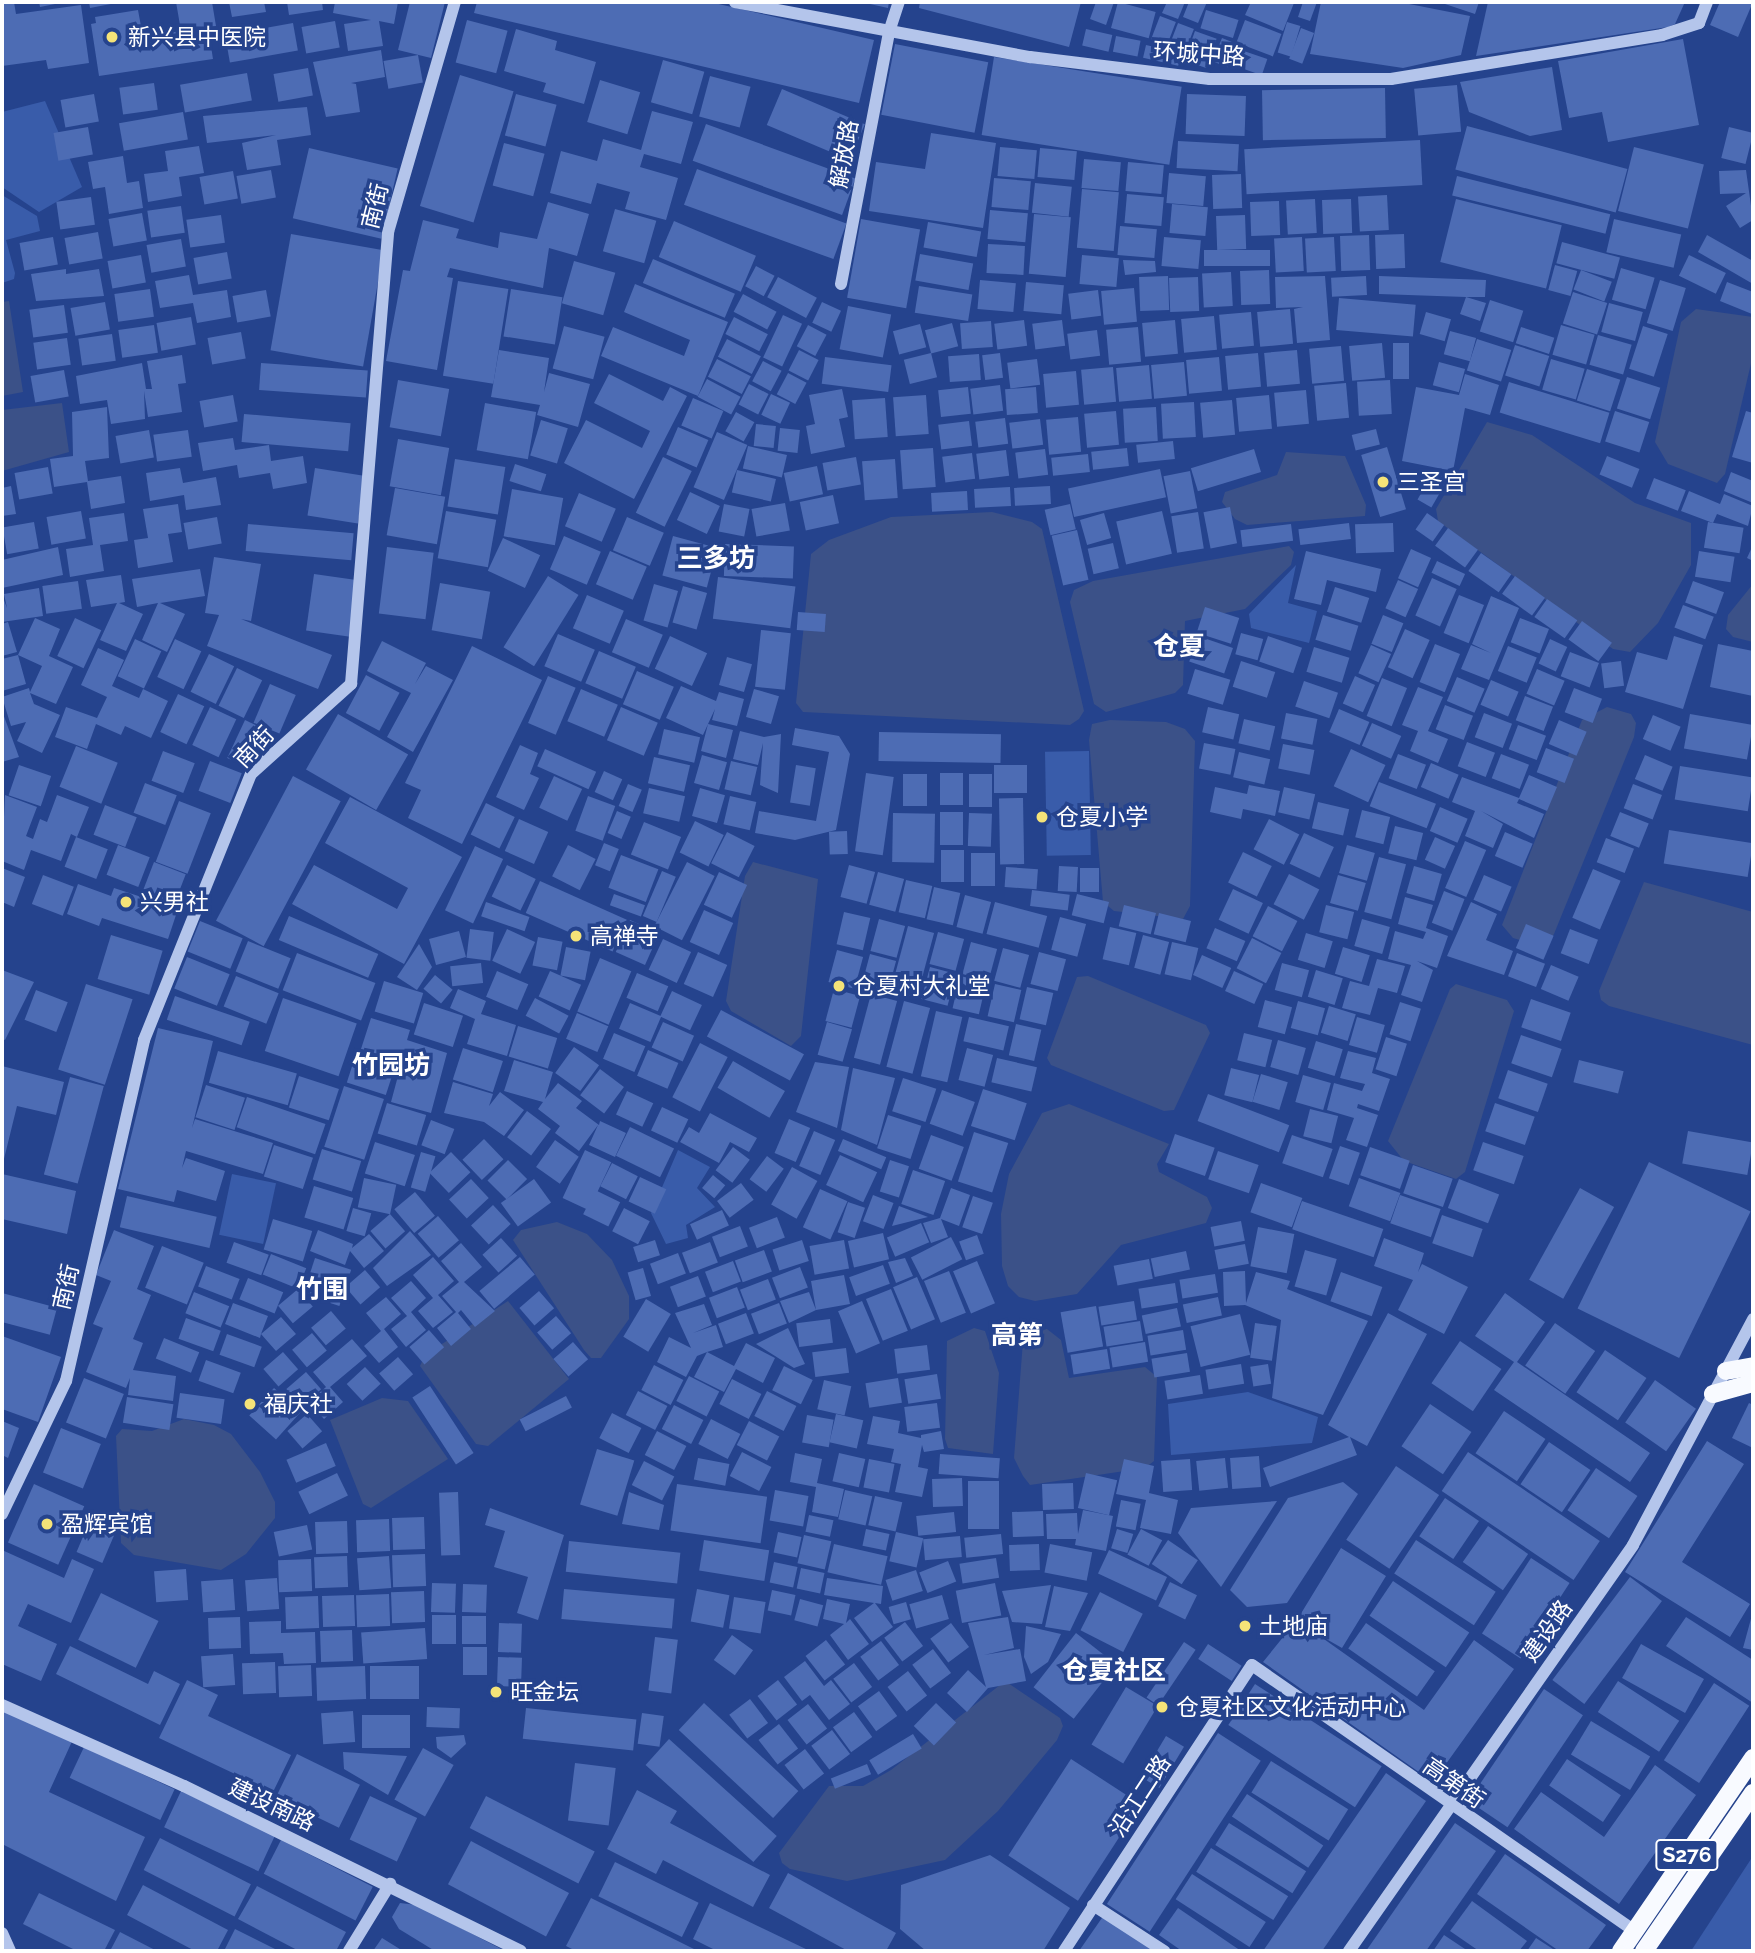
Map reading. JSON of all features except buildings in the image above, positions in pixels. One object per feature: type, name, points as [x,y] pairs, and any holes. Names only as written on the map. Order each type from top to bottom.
[{"type":"main road","points":[[1726,1371],[1753,1366]]},
{"type":"main road","points":[[1713,1394],[1753,1383]]},
{"type":"main road","name":"S276","points":[[1621,1951],[1753,1758]]},
{"type":"main road","name":"S276","points":[[1644,1951],[1753,1793]]},
{"type":"street","name":"南街","points":[[2,1514],[66,1381],[144,1040],[251,774],[351,684],[388,232],[455,2]]},
{"type":"street","name":"环城中路","points":[[735,2],[1030,57],[1210,79],[1391,79],[1662,35],[1699,23],[1707,2]]},
{"type":"street","name":"解放路","points":[[841,284],[889,32],[899,2]]},
{"type":"street","name":"建设路","points":[[1349,1951],[1633,1545],[1753,1319]]},
{"type":"street","name":"高第街","points":[[1252,1665],[1450,1806],[1635,1931]]},
{"type":"street","name":"沿江二路","points":[[1063,1951],[1252,1665]]},
{"type":"street","name":"建设南路","points":[[2,1705],[390,1884],[521,1951]]},
{"type":"street","points":[[349,1951],[390,1884]]},
{"type":"street","points":[[1093,1905],[1164,1951]]},
{"type":"street","points":[[2,1933],[10,1951]]},
{"type":"shaded area","points":[[45,101],[82,187],[39,212],[2,187],[2,112]]},
{"type":"shaded area","points":[[2,195],[37,216],[40,231],[6,240],[15,273],[14,279],[2,283]]},
{"type":"shaded area","points":[[9,301],[23,392],[2,396],[2,302]]},
{"type":"shaded area","points":[[1696,309],[1753,317],[1753,355],[1725,474],[1717,483],[1668,464],[1655,442],[1681,322]]},
{"type":"shaded area","points":[[62,403],[69,452],[2,471],[2,410]]},
{"type":"shaded area","points":[[1487,422],[1532,435],[1635,503],[1691,523],[1691,565],[1658,623],[1630,652],[1613,649],[1438,521],[1436,509]]},
{"type":"shaded area","points":[[1286,452],[1345,456],[1366,505],[1365,516],[1247,525],[1235,519],[1222,502],[1225,492],[1277,475]]},
{"type":"shaded area","points":[[992,512],[1032,522],[1042,529],[1084,711],[1079,719],[1070,725],[803,712],[796,703],[811,554],[829,540],[891,517]]},
{"type":"shaded area","points":[[1289,546],[1294,552],[1291,565],[1245,609],[1185,621],[1183,685],[1175,693],[1106,712],[1094,704],[1070,602],[1074,590],[1093,581]]},
{"type":"shaded area","points":[[1296,565],[1288,603],[1317,611],[1309,643],[1251,628],[1249,614]]},
{"type":"shaded area","points":[[1753,584],[1753,642],[1733,637],[1726,629],[1728,615]]},
{"type":"shaded area","points":[[1607,707],[1631,714],[1636,723],[1634,737],[1554,934],[1545,947],[1513,938],[1502,925],[1582,720]]},
{"type":"shaded area","points":[[1110,720],[1166,722],[1185,729],[1195,741],[1190,906],[1183,919],[1114,911],[1103,902],[1089,740],[1092,724]]},
{"type":"shaded area","points":[[1089,751],[1091,855],[1047,856],[1045,752]]},
{"type":"shaded area","points":[[753,862],[818,879],[801,1036],[791,1046],[731,1011],[726,1001],[745,876]]},
{"type":"shaded area","points":[[1644,882],[1753,912],[1753,1045],[1609,1006],[1601,1000],[1599,991]]},
{"type":"shaded area","points":[[1088,976],[1206,1025],[1210,1033],[1174,1110],[1164,1111],[1051,1065],[1047,1058],[1077,977]]},
{"type":"shaded area","points":[[1456,984],[1507,1000],[1514,1011],[1465,1172],[1456,1179],[1404,1161],[1388,1141],[1450,989]]},
{"type":"shaded area","points":[[1069,1104],[1169,1144],[1157,1164],[1159,1172],[1207,1197],[1212,1208],[1206,1223],[1121,1245],[1077,1294],[1035,1301],[1019,1297],[1008,1286],[1002,1266],[1001,1214],[1009,1174],[1042,1113]]},
{"type":"shaded area","points":[[678,1150],[710,1167],[697,1188],[715,1207],[686,1225],[688,1238],[666,1244],[651,1213]]},
{"type":"shaded area","points":[[232,1174],[276,1183],[263,1244],[219,1235]]},
{"type":"shaded area","points":[[557,1222],[587,1234],[612,1260],[629,1296],[629,1319],[601,1358],[591,1358],[584,1350],[513,1240],[521,1230]]},
{"type":"shaded area","points":[[508,1301],[569,1379],[488,1446],[476,1444],[420,1366],[425,1355]]},
{"type":"shaded area","points":[[974,1328],[985,1331],[999,1373],[993,1454],[948,1448],[945,1439],[947,1341]]},
{"type":"shaded area","points":[[1047,1329],[1061,1340],[1069,1378],[1145,1367],[1157,1377],[1154,1461],[1145,1468],[1030,1485],[1023,1476],[1014,1458],[1023,1341],[1034,1330]]},
{"type":"shaded area","points":[[1248,1392],[1318,1417],[1312,1443],[1171,1455],[1168,1404]]},
{"type":"shaded area","points":[[382,1398],[408,1401],[448,1459],[371,1508],[363,1504],[330,1420]]},
{"type":"shaded area","points":[[184,1419],[214,1425],[231,1434],[260,1472],[275,1502],[275,1518],[246,1554],[221,1570],[134,1555],[121,1543],[116,1436],[122,1429],[152,1431]]},
{"type":"shaded area","points":[[1008,1683],[1060,1718],[1063,1726],[1057,1740],[998,1811],[945,1860],[847,1881],[790,1869],[782,1863],[779,1853],[829,1786],[863,1786],[891,1770],[1000,1685]]},
{"type":"shaded area","points":[[1753,1856],[1753,1951],[1691,1951]]},
{"type":"place","name":"新兴县中医院","points":[[112,37]]},
{"type":"place","name":"三圣宫","points":[[1383,482]]},
{"type":"place","name":"仓夏小学","points":[[1042,817]]},
{"type":"place","name":"兴男社","points":[[126,902]]},
{"type":"place","name":"高禅寺","points":[[576,936]]},
{"type":"place","name":"仓夏村大礼堂","points":[[839,986]]},
{"type":"place","name":"福庆社","points":[[250,1404]]},
{"type":"place","name":"盈辉宾馆","points":[[47,1524]]},
{"type":"place","name":"土地庙","points":[[1245,1626]]},
{"type":"place","name":"旺金坛","points":[[496,1692]]},
{"type":"place","name":"仓夏社区文化活动中心","points":[[1162,1707]]},
{"type":"district","name":"三多坊","points":[[716,559]]},
{"type":"district","name":"仓夏","points":[[1179,647]]},
{"type":"district","name":"竹园坊","points":[[391,1066]]},
{"type":"district","name":"竹围","points":[[322,1290]]},
{"type":"district","name":"高第","points":[[1017,1336]]},
{"type":"district","name":"仓夏社区","points":[[1114,1671]]}]
